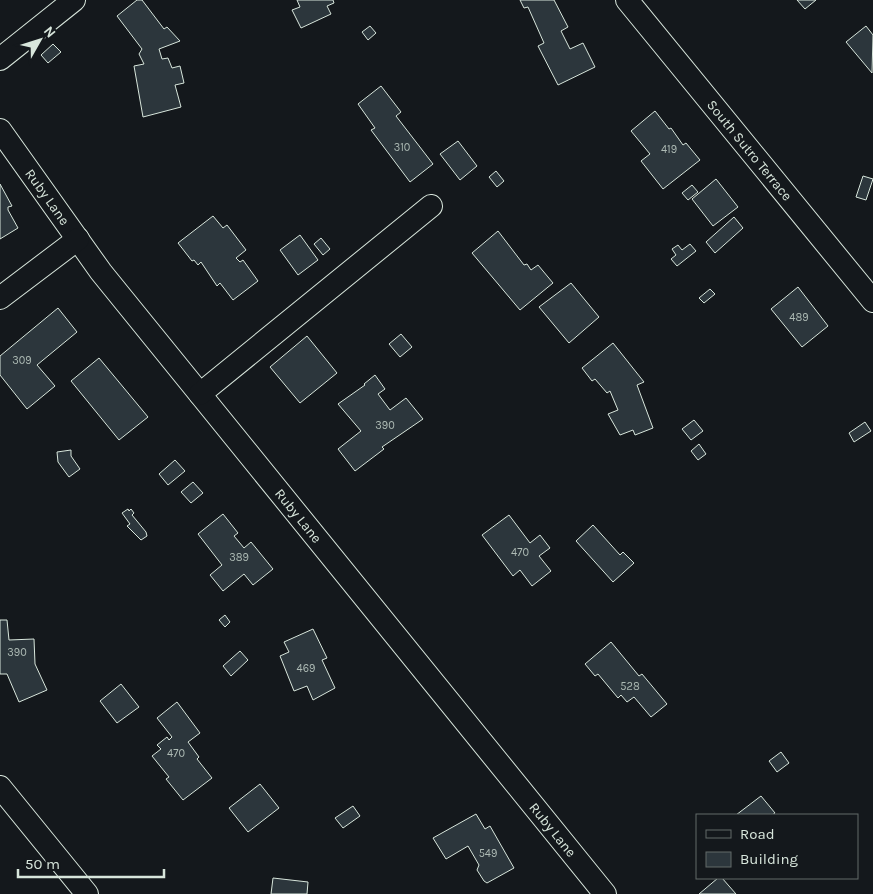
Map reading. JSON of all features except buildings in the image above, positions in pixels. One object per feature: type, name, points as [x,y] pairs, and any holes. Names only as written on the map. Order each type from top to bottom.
[{"type":"street","points":[[0,59],[74,0]]},
{"type":"street","name":"South Sutro Terrace","points":[[627,0],[873,301]]},
{"type":"street","name":"Ruby Lane","points":[[0,130],[101,272],[605,894]]},
{"type":"street","points":[[200,394],[431,206]]},
{"type":"street","points":[[0,298],[78,239]]},
{"type":"street","points":[[0,787],[87,894]]}]
